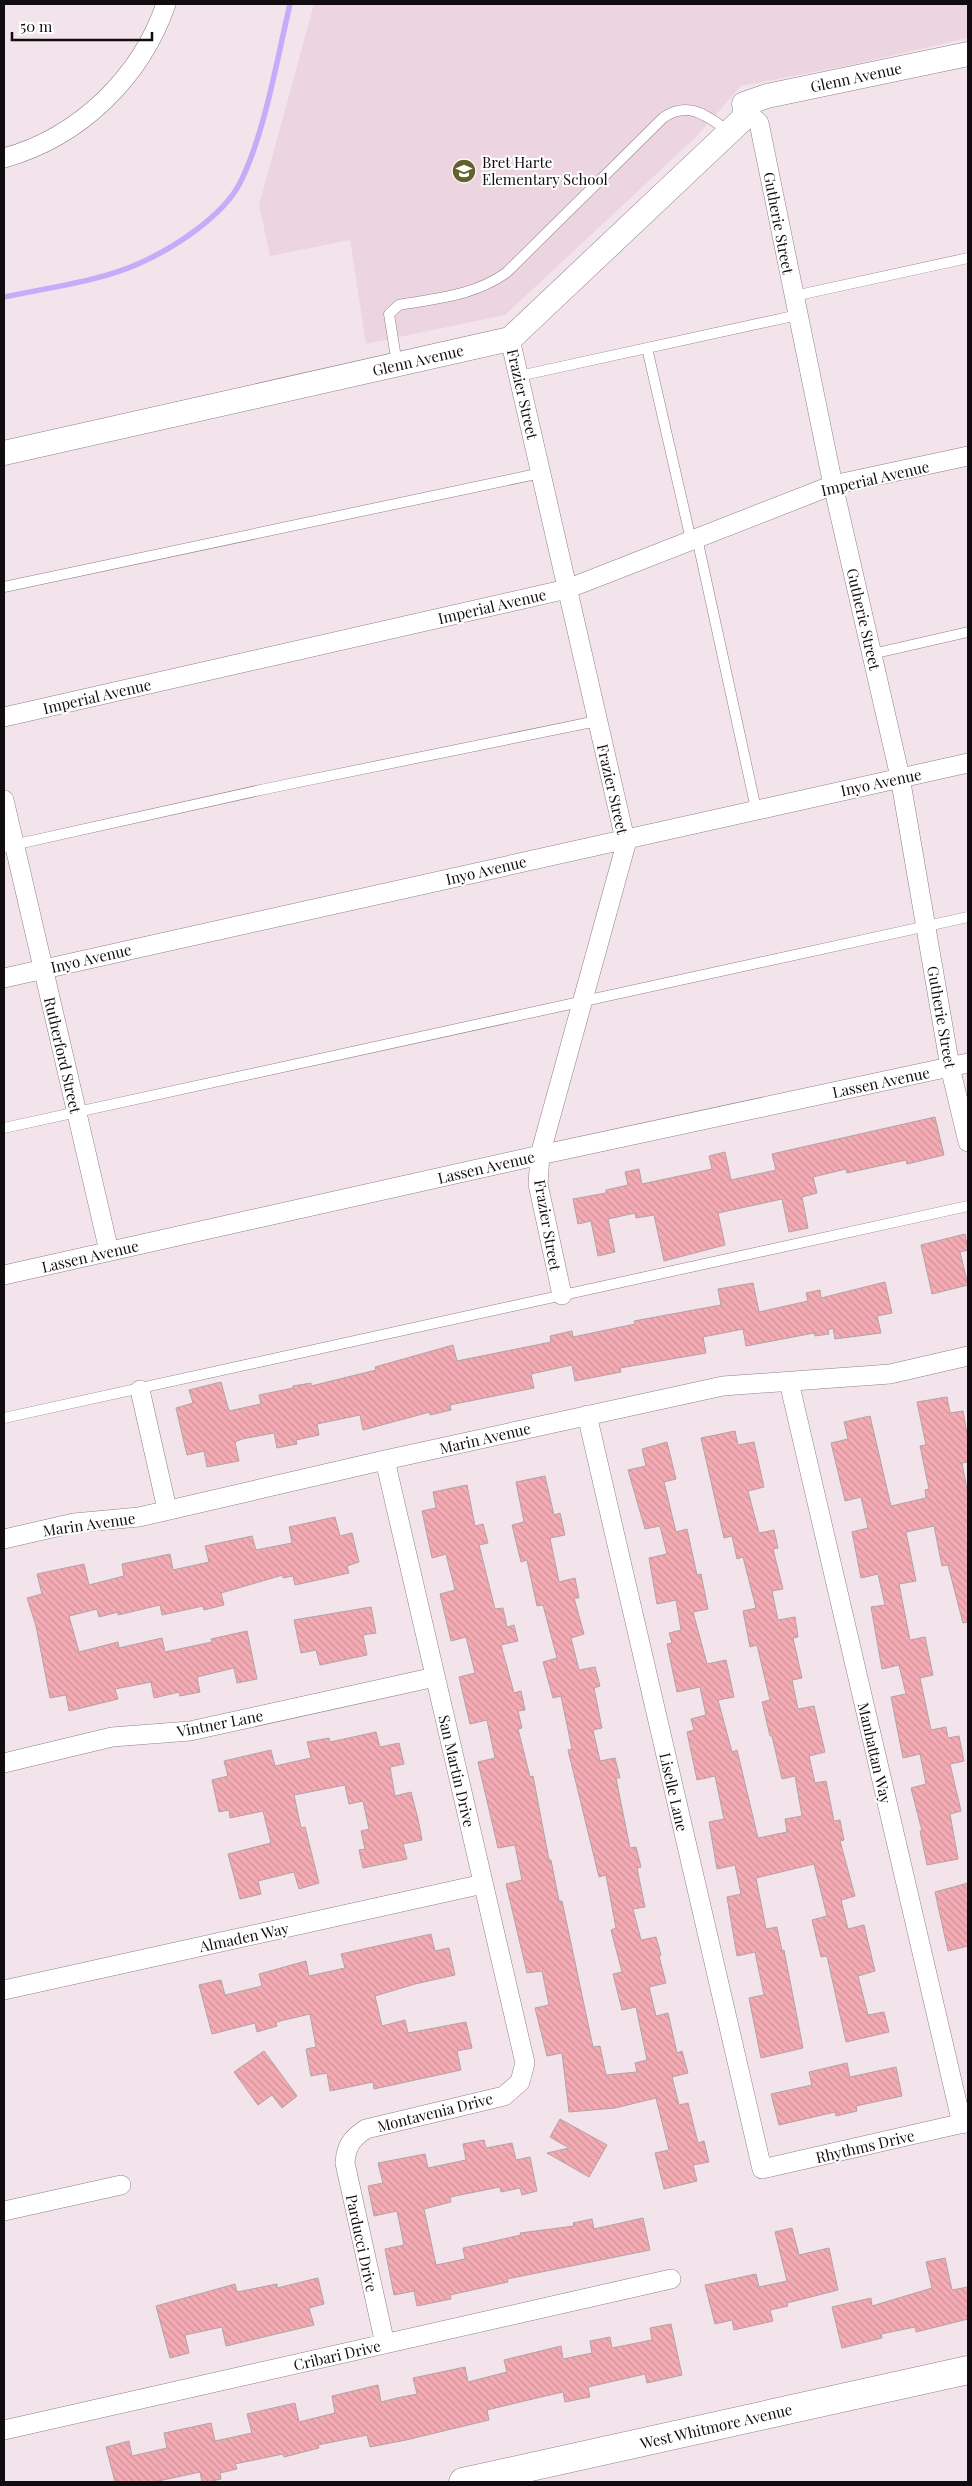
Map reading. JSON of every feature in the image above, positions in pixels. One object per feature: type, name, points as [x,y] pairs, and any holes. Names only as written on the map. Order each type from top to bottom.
[{"type":"main road","name":"West Whitmore Avenue","points":[[463,2482],[968,2370]]},
{"type":"street","points":[[4,158],[17,154],[66,130],[107,98],[132,71],[147,48],[166,4]]},
{"type":"street","name":"Glenn Avenue","points":[[744,107],[759,98],[968,54]]},
{"type":"street","points":[[510,339],[730,132],[744,118],[744,107]]},
{"type":"street","name":"Gutherie Street","points":[[744,107],[759,123],[833,485],[900,777],[926,926],[959,1065],[968,1142]]},
{"type":"street","name":"Glenn Avenue","points":[[4,453],[510,339]]},
{"type":"street","name":"Frazier Street","points":[[510,339],[626,844],[540,1155],[538,1184],[562,1295]]},
{"type":"street","name":"Imperial Avenue","points":[[4,717],[567,589],[833,485],[968,456]]},
{"type":"street","name":"Inyo Avenue","points":[[4,978],[968,763]]},
{"type":"street","name":"Rutherford Street","points":[[4,800],[9,846],[43,969],[109,1252]]},
{"type":"street","name":"Lassen Avenue","points":[[4,1276],[540,1155],[959,1065]]},
{"type":"street","name":"Marin Avenue","points":[[4,1539],[74,1523],[139,1517],[385,1460],[723,1386],[890,1374],[968,1356]]},
{"type":"street","name":"Manhattan Way","points":[[789,1382],[965,2123]]},
{"type":"street","points":[[140,1390],[167,1509]]},
{"type":"street","name":"Liselle Lane","points":[[587,1415],[762,2169]]},
{"type":"street","name":"San Martin Drive","points":[[385,1460],[525,2063],[520,2082]]},
{"type":"street","name":"Vintner Lane","points":[[4,1763],[112,1738],[190,1732],[435,1677]]},
{"type":"street","name":"Almaden Way","points":[[4,1990],[483,1884]]},
{"type":"street","name":"Montavenia Drive","points":[[349,2143],[355,2136],[366,2129],[504,2096],[514,2090],[520,2082]]},
{"type":"street","name":"Rhythms Drive","points":[[762,2169],[965,2123]]},
{"type":"street","name":"Parducci Drive","points":[[349,2143],[345,2163],[384,2344]]},
{"type":"street","points":[[4,2211],[121,2184]]},
{"type":"street","name":"Cribari Drive","points":[[4,2430],[671,2278]]},
{"type":"lane","points":[[397,364],[389,314],[399,305],[477,290],[506,273],[654,125],[672,111],[692,109],[702,112],[730,132]]},
{"type":"lane","points":[[794,296],[968,258]]},
{"type":"lane","points":[[519,376],[798,315]]},
{"type":"lane","points":[[647,348],[694,539],[756,809]]},
{"type":"lane","points":[[4,587],[541,473]]},
{"type":"lane","points":[[872,654],[968,632]]},
{"type":"lane","points":[[9,846],[265,789],[597,721]]},
{"type":"lane","points":[[4,1128],[76,1110],[968,917]]},
{"type":"lane","points":[[4,1418],[140,1390],[968,1206]]},
{"type":"shaded area","name":"Bret Harte Elementary School","points":[[314,4],[968,4],[968,38],[855,64],[741,86],[696,137],[505,315],[366,344],[350,240],[270,256],[259,205]]},
{"type":"building","points":[[935,1117],[944,1155],[907,1164],[906,1160],[847,1173],[846,1169],[813,1177],[817,1193],[802,1197],[808,1228],[789,1232],[782,1199],[718,1213],[725,1245],[664,1261],[654,1215],[636,1218],[635,1213],[608,1219],[615,1252],[598,1256],[591,1221],[578,1224],[573,1199],[606,1193],[606,1190],[628,1185],[625,1172],[639,1169],[642,1184],[712,1169],[709,1156],[725,1152],[731,1180],[776,1170],[772,1154]]},
{"type":"building","points":[[965,1234],[968,1250],[960,1252],[968,1285],[932,1294],[921,1245]]},
{"type":"building","points":[[885,1282],[892,1313],[877,1316],[881,1333],[835,1339],[833,1328],[828,1330],[829,1334],[815,1336],[814,1333],[746,1346],[743,1329],[703,1337],[706,1353],[620,1368],[621,1372],[575,1381],[572,1365],[531,1374],[534,1388],[450,1405],[451,1410],[430,1415],[430,1412],[363,1430],[360,1415],[317,1424],[319,1435],[296,1440],[297,1444],[277,1448],[274,1433],[242,1439],[235,1442],[239,1461],[207,1467],[204,1451],[187,1455],[176,1408],[193,1403],[189,1390],[221,1382],[229,1411],[261,1404],[259,1395],[293,1388],[293,1386],[311,1383],[311,1386],[376,1370],[375,1367],[453,1345],[457,1361],[551,1342],[550,1336],[572,1331],[573,1337],[635,1324],[634,1321],[721,1305],[718,1289],[753,1283],[759,1312],[808,1301],[806,1293],[820,1290],[821,1298]]},
{"type":"building","points":[[947,1397],[950,1413],[963,1411],[968,1440],[968,1462],[962,1463],[968,1494],[968,1622],[963,1623],[948,1565],[942,1566],[934,1526],[906,1532],[916,1581],[899,1584],[910,1640],[925,1637],[933,1675],[920,1678],[931,1730],[946,1727],[948,1738],[959,1736],[964,1761],[950,1764],[961,1811],[950,1814],[958,1859],[927,1865],[920,1831],[922,1831],[911,1788],[926,1784],[920,1754],[903,1758],[891,1697],[906,1694],[899,1665],[882,1669],[871,1607],[885,1605],[878,1574],[861,1578],[852,1532],[868,1528],[861,1497],[845,1501],[831,1443],[848,1439],[844,1422],[870,1416],[891,1506],[926,1498],[925,1490],[929,1489],[920,1446],[926,1445],[917,1402]]},
{"type":"building","points":[[735,1431],[738,1445],[754,1442],[764,1487],[748,1491],[759,1533],[774,1530],[778,1548],[773,1549],[783,1589],[772,1591],[778,1620],[795,1617],[798,1637],[793,1638],[802,1678],[792,1680],[798,1709],[814,1706],[825,1752],[809,1756],[815,1783],[826,1781],[834,1821],[840,1820],[844,1840],[840,1841],[855,1896],[841,1900],[848,1929],[864,1925],[875,1971],[858,1976],[868,2015],[884,2012],[889,2032],[846,2042],[827,1956],[821,1957],[812,1920],[827,1916],[814,1864],[756,1878],[766,1929],[777,1927],[782,1951],[784,1950],[803,2048],[761,2058],[749,1998],[764,1995],[755,1952],[737,1956],[727,1897],[741,1894],[735,1865],[717,1869],[709,1822],[724,1819],[715,1776],[697,1780],[687,1732],[694,1730],[691,1719],[706,1715],[700,1687],[677,1692],[667,1644],[672,1643],[669,1633],[681,1630],[676,1600],[657,1604],[649,1558],[667,1554],[660,1526],[645,1529],[628,1470],[646,1466],[642,1449],[667,1442],[676,1479],[664,1482],[676,1532],[687,1529],[697,1575],[701,1574],[708,1609],[693,1612],[707,1664],[726,1660],[734,1697],[718,1700],[732,1752],[737,1750],[758,1838],[787,1832],[785,1819],[802,1816],[795,1776],[782,1779],[772,1736],[770,1736],[762,1702],[770,1700],[757,1645],[750,1647],[743,1611],[756,1608],[743,1557],[737,1559],[732,1536],[724,1538],[701,1438]]},
{"type":"building","points":[[545,1476],[554,1515],[560,1513],[565,1535],[550,1538],[559,1582],[575,1578],[579,1598],[574,1598],[584,1634],[571,1638],[579,1670],[595,1667],[600,1686],[594,1688],[602,1728],[593,1730],[600,1761],[615,1758],[620,1778],[616,1778],[630,1848],[636,1847],[641,1867],[637,1868],[645,1907],[633,1909],[641,1940],[656,1937],[661,1955],[659,1956],[666,1983],[649,1987],[656,2016],[668,2013],[677,2053],[682,2051],[688,2073],[672,2077],[679,2105],[688,2103],[698,2143],[704,2141],[709,2162],[693,2165],[697,2181],[664,2189],[655,2153],[669,2150],[656,2098],[615,2108],[569,2112],[562,2053],[547,2056],[535,2008],[549,2005],[542,1971],[527,1973],[506,1884],[522,1880],[515,1845],[498,1848],[478,1762],[495,1758],[487,1720],[470,1724],[459,1677],[475,1673],[466,1637],[451,1641],[440,1594],[455,1590],[446,1554],[432,1558],[422,1511],[436,1508],[433,1492],[467,1485],[475,1526],[483,1524],[488,1543],[479,1545],[495,1609],[503,1608],[507,1627],[514,1625],[518,1641],[501,1645],[514,1693],[521,1691],[525,1710],[518,1711],[522,1728],[518,1729],[530,1777],[533,1776],[549,1860],[551,1860],[559,1901],[562,1901],[593,2047],[600,2046],[606,2075],[637,2072],[635,2063],[647,2060],[636,2007],[622,2010],[613,1974],[622,1972],[611,1930],[616,1928],[606,1875],[599,1877],[568,1750],[572,1749],[561,1696],[553,1698],[543,1662],[557,1658],[543,1605],[537,1606],[527,1560],[521,1562],[512,1525],[524,1522],[516,1482]]},
{"type":"building","points":[[335,1517],[340,1536],[352,1533],[359,1562],[347,1566],[349,1573],[295,1585],[293,1576],[283,1578],[283,1575],[221,1593],[224,1605],[204,1610],[203,1606],[162,1615],[160,1605],[118,1615],[118,1612],[99,1617],[97,1609],[69,1616],[79,1652],[118,1642],[119,1648],[162,1638],[165,1652],[212,1642],[211,1639],[247,1631],[257,1679],[237,1683],[234,1668],[197,1677],[200,1692],[180,1696],[179,1692],[154,1698],[151,1682],[115,1689],[118,1699],[69,1711],[66,1695],[50,1698],[36,1626],[27,1598],[42,1594],[37,1574],[84,1564],[89,1585],[124,1576],[122,1564],[170,1554],[173,1570],[209,1562],[205,1546],[252,1536],[256,1550],[292,1543],[289,1527]]},
{"type":"building","points":[[371,1607],[376,1633],[363,1635],[367,1655],[320,1665],[316,1650],[301,1653],[294,1620]]},
{"type":"building","points":[[376,1732],[380,1747],[399,1743],[404,1764],[390,1767],[395,1796],[411,1792],[418,1819],[422,1840],[403,1844],[407,1859],[363,1868],[359,1850],[365,1849],[361,1831],[369,1829],[363,1801],[349,1804],[345,1785],[294,1795],[301,1828],[305,1827],[319,1883],[299,1889],[294,1872],[258,1881],[261,1894],[240,1899],[228,1854],[271,1843],[263,1811],[230,1818],[229,1810],[219,1812],[212,1780],[228,1776],[224,1761],[271,1750],[275,1766],[311,1758],[307,1742],[329,1738],[330,1742]]},
{"type":"building","points":[[968,1883],[968,1946],[948,1951],[935,1892]]},
{"type":"building","points":[[431,1934],[435,1951],[449,1948],[455,1975],[375,1996],[382,2026],[405,2020],[408,2033],[466,2022],[472,2048],[457,2051],[461,2070],[374,2089],[373,2082],[330,2091],[327,2073],[311,2076],[306,2049],[316,2047],[310,2014],[276,2022],[277,2026],[257,2032],[255,2023],[212,2034],[199,1985],[221,1980],[225,1995],[262,1986],[259,1974],[306,1961],[309,1976],[345,1968],[341,1954]]},
{"type":"building","points":[[264,2051],[297,2096],[282,2108],[272,2095],[258,2105],[234,2072]]},
{"type":"building","points":[[847,2063],[850,2077],[896,2067],[902,2096],[856,2106],[857,2111],[836,2116],[835,2112],[779,2125],[771,2094],[812,2085],[809,2072]]},
{"type":"building","points":[[560,2119],[607,2145],[589,2177],[547,2153],[569,2148],[550,2137]]},
{"type":"building","points":[[484,2140],[486,2148],[512,2143],[516,2160],[530,2157],[537,2191],[522,2195],[520,2188],[501,2192],[500,2187],[450,2197],[451,2202],[424,2209],[436,2265],[465,2259],[463,2248],[521,2235],[520,2233],[574,2226],[573,2223],[592,2219],[594,2229],[643,2218],[650,2250],[507,2279],[508,2282],[450,2295],[451,2299],[417,2306],[414,2291],[394,2295],[385,2249],[404,2245],[397,2211],[374,2216],[368,2186],[383,2183],[378,2163],[425,2154],[428,2168],[466,2160],[463,2144]]},
{"type":"building","points":[[792,2228],[799,2255],[829,2248],[838,2290],[787,2303],[788,2306],[770,2310],[773,2321],[734,2330],[732,2320],[715,2324],[705,2285],[756,2274],[759,2287],[787,2281],[775,2232]]},
{"type":"building","points":[[945,2258],[952,2290],[968,2287],[968,2319],[916,2332],[915,2327],[881,2334],[882,2338],[842,2348],[832,2307],[871,2298],[872,2306],[932,2288],[926,2262]]},
{"type":"building","points":[[318,2278],[324,2304],[309,2308],[314,2325],[226,2346],[222,2327],[185,2335],[189,2353],[170,2358],[156,2306],[235,2284],[237,2292],[277,2284],[277,2288]]},
{"type":"building","points":[[671,2324],[682,2375],[647,2383],[645,2374],[588,2387],[590,2397],[565,2402],[563,2392],[541,2397],[487,2410],[489,2420],[406,2440],[370,2447],[367,2435],[318,2445],[319,2448],[284,2457],[283,2454],[235,2464],[237,2469],[220,2473],[221,2479],[208,2482],[202,2482],[200,2472],[154,2482],[115,2482],[106,2447],[129,2441],[132,2456],[167,2448],[164,2433],[211,2423],[215,2441],[252,2433],[247,2414],[295,2403],[299,2422],[335,2413],[332,2396],[378,2385],[381,2402],[417,2394],[413,2378],[465,2367],[468,2382],[507,2372],[504,2360],[561,2346],[563,2359],[592,2353],[590,2341],[610,2337],[612,2348],[652,2340],[650,2328]]},
{"type":"waterway","points":[[4,297],[109,275],[140,263],[182,240],[210,219],[222,207],[240,183],[257,142],[270,95],[290,4]]},
{"type":"place","name":"Bret Harte Elementary School","points":[[464,171]]}]
